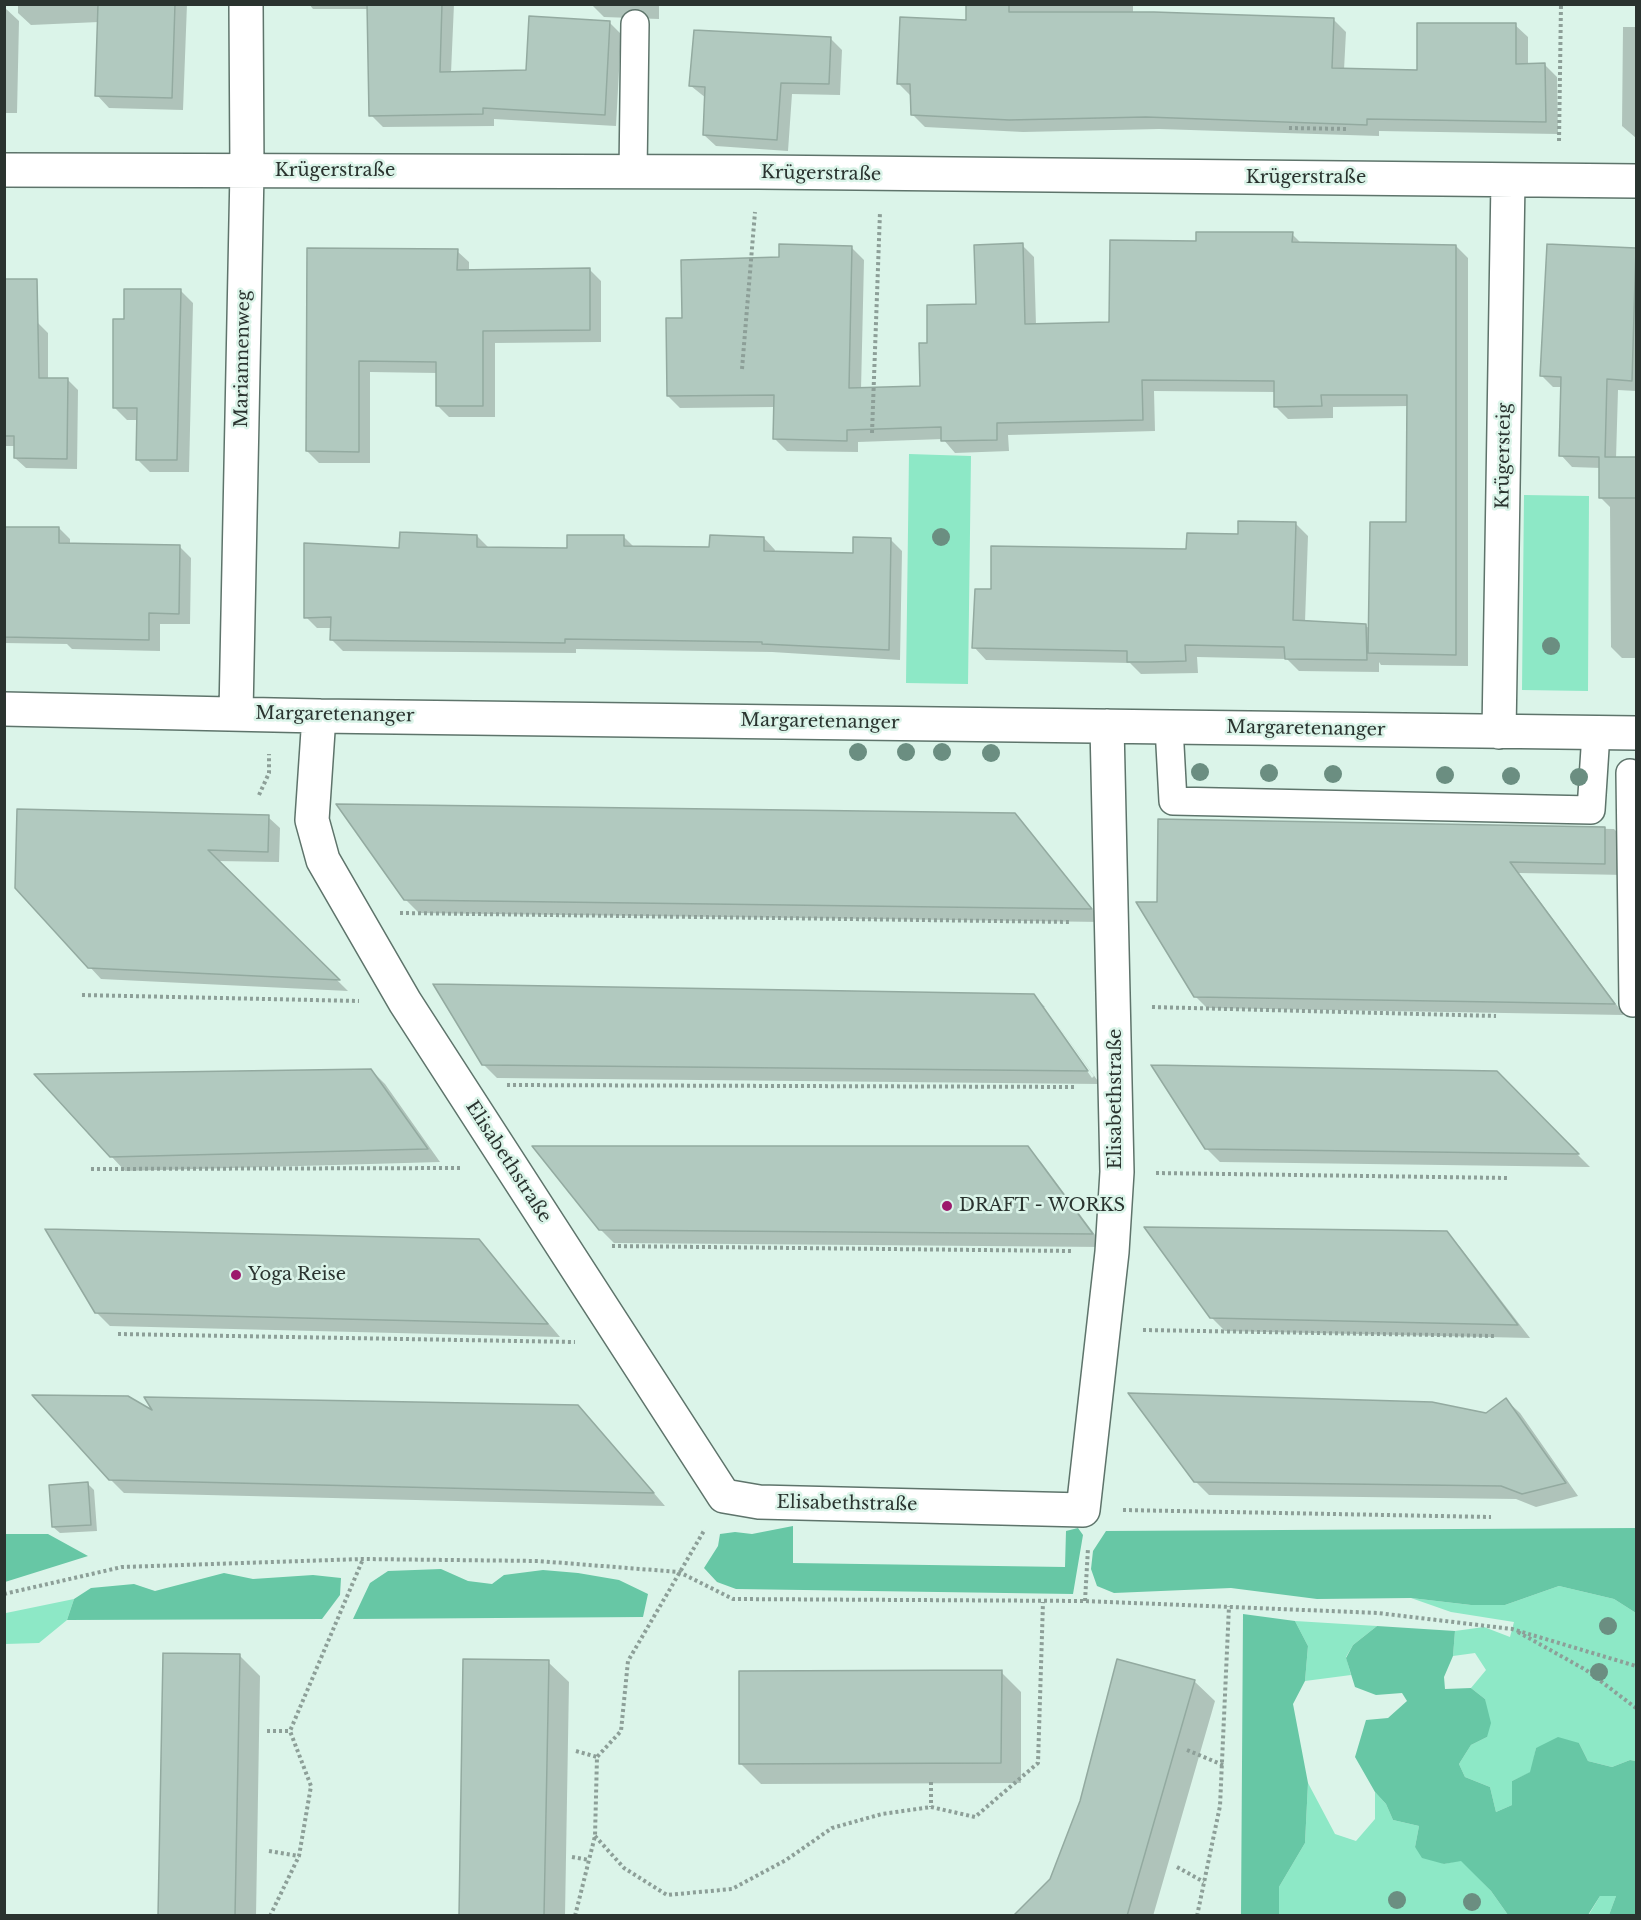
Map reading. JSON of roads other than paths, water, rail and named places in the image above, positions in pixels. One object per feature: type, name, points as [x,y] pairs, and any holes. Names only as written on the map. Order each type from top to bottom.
[{"type":"street","name":"Mariannenweg","points":[[236,713],[247,171],[246,4]]},
{"type":"street","name":"Krügerstraße","points":[[4,170],[759,172],[1636,181]]},
{"type":"street","name":"Krügersteig","points":[[1499,732],[1508,180]]},
{"type":"street","name":"Margaretenanger","points":[[4,709],[319,716],[1636,733]]},
{"type":"street","name":"Elisabethstraße","points":[[319,716],[312,820],[323,860],[405,1002],[724,1496],[759,1502],[1083,1510],[1112,1251],[1117,1172],[1107,726]]},
{"type":"lane","points":[[633,173],[635,24]]},
{"type":"lane","points":[[1169,727],[1173,801],[1579,810],[1591,810],[1596,733]]},
{"type":"lane","points":[[1630,772],[1633,1003]]},
{"type":"place","name":"DRAFT - WORKS","points":[[947,1206]]},
{"type":"place","name":"Yoga Reise","points":[[236,1275]]}]
